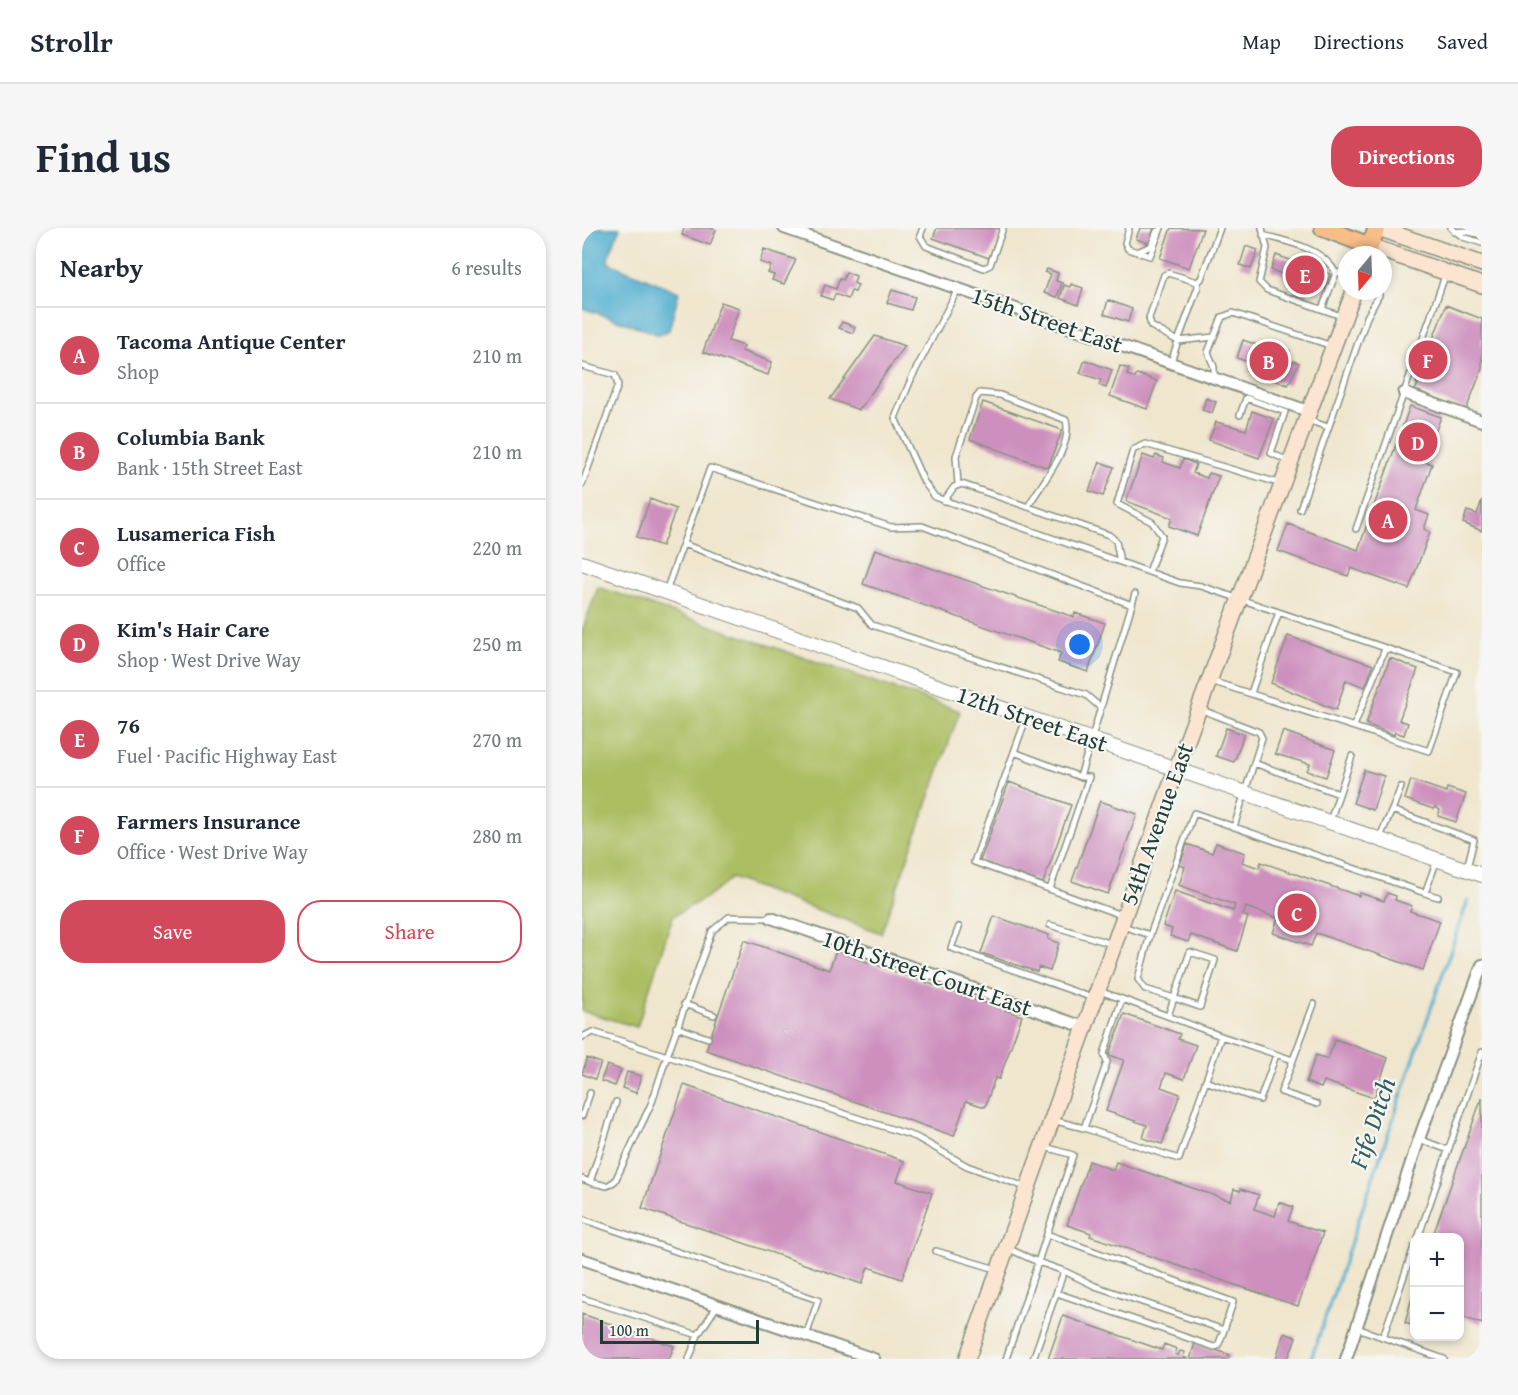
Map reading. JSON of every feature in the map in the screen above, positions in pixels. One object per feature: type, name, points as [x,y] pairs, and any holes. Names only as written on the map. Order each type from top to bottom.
[{"type":"main road","points":[[1323,228],[1360,246]]},
{"type":"main road","points":[[1370,246],[1377,228],[1482,264]]},
{"type":"main road","points":[[1392,257],[1482,285]]},
{"type":"main road","name":"54th Avenue East","points":[[967,1359],[1176,770],[1351,300]]},
{"type":"street","name":"15th Street East","points":[[784,228],[1214,378],[1247,394],[1309,416]]},
{"type":"street","points":[[1404,393],[1482,421]]},
{"type":"street","name":"12th Street East","points":[[582,563],[1482,875]]},
{"type":"street","name":"10th Street Court East","points":[[771,918],[1084,1027]]},
{"type":"street","points":[[1346,1359],[1419,1139],[1482,965]]},
{"type":"street","points":[[582,1259],[874,1359]]},
{"type":"lane","points":[[923,228],[920,236],[926,246],[949,257],[984,268],[990,265],[1003,228]]},
{"type":"lane","points":[[1129,228],[1125,243],[1128,249],[1135,253],[1151,246],[1159,228]]},
{"type":"lane","points":[[1214,337],[1178,341],[1151,326],[1149,318],[1164,275],[1168,273],[1197,282],[1202,279],[1220,228]]},
{"type":"lane","points":[[1262,228],[1267,248],[1259,282],[1267,290],[1345,317]]},
{"type":"lane","points":[[1453,230],[1482,236]]},
{"type":"lane","points":[[1453,230],[1482,243]]},
{"type":"lane","points":[[1263,235],[1315,251],[1328,259],[1336,273],[1322,309]]},
{"type":"lane","points":[[1356,529],[1446,273]]},
{"type":"lane","points":[[1170,363],[1198,287],[1197,282]]},
{"type":"lane","points":[[958,289],[912,377],[895,418],[924,482],[935,497],[1149,572],[1240,599],[1457,672],[1429,751],[1210,680]]},
{"type":"lane","points":[[1300,509],[1367,316],[1376,300]]},
{"type":"lane","points":[[1214,378],[1208,352],[1222,317],[1233,313],[1334,347]]},
{"type":"lane","points":[[582,366],[615,375],[618,385],[582,485]]},
{"type":"lane","points":[[944,501],[958,484],[956,456],[976,398],[980,393],[1000,395],[1066,420],[1068,428],[1058,456],[1029,506]]},
{"type":"lane","points":[[1240,415],[1247,394],[1286,412],[1271,453],[1291,463]]},
{"type":"lane","points":[[1309,416],[1328,428]]},
{"type":"lane","points":[[1149,572],[1162,536],[1152,522],[1117,504],[1133,450],[1145,444],[1283,485]]},
{"type":"lane","points":[[665,592],[711,468],[891,527],[922,526],[1132,605]]},
{"type":"lane","points":[[958,484],[976,487],[1109,535],[1116,541],[1120,562]]},
{"type":"lane","points":[[683,544],[858,608],[872,625],[1086,695],[1100,707]]},
{"type":"lane","points":[[1080,777],[1135,594]]},
{"type":"lane","points":[[1251,693],[1279,612]]},
{"type":"lane","points":[[1354,726],[1385,648]]},
{"type":"lane","points":[[1199,709],[1259,732],[1262,738],[1234,826]]},
{"type":"lane","points":[[1027,718],[974,862],[1050,889],[1122,920],[1150,935]]},
{"type":"lane","points":[[1014,752],[1080,777],[1089,777],[1050,889]]},
{"type":"lane","points":[[1329,823],[1352,756]]},
{"type":"lane","points":[[1254,763],[1339,794]]},
{"type":"lane","points":[[1378,840],[1401,787]]},
{"type":"lane","points":[[1392,810],[1474,840],[1466,870]]},
{"type":"lane","points":[[1168,1016],[1174,998],[1190,952],[1215,960],[1200,1007],[1174,998],[1145,989],[1138,979],[1150,935],[1194,813],[1438,897]]},
{"type":"lane","points":[[1425,892],[1437,860]]},
{"type":"lane","points":[[582,1179],[607,1186],[615,1181],[652,1102],[684,1004],[712,931],[729,917],[771,918]]},
{"type":"lane","points":[[1050,925],[1113,945]]},
{"type":"lane","points":[[958,927],[951,948],[1095,994],[1122,999],[1293,1060]]},
{"type":"lane","points":[[1083,1128],[1107,1062],[1104,1054],[1122,999]]},
{"type":"lane","points":[[684,1004],[714,1015]]},
{"type":"lane","points":[[1314,1004],[1281,1092],[1317,1104]]},
{"type":"lane","points":[[676,1027],[708,1038]]},
{"type":"lane","points":[[582,1038],[593,1032],[916,1137],[967,1166],[1027,1188]]},
{"type":"lane","points":[[1051,1120],[1179,1159],[1221,1036]]},
{"type":"lane","points":[[1420,1233],[1482,1052]]},
{"type":"lane","points":[[1205,1081],[1260,1100],[1276,1054]]},
{"type":"lane","points":[[582,1116],[591,1093]]},
{"type":"lane","points":[[590,1182],[616,1102]]},
{"type":"lane","points":[[1419,1139],[1448,1149]]},
{"type":"lane","points":[[1006,1359],[1073,1155],[1042,1146]]},
{"type":"lane","points":[[582,1219],[818,1300],[806,1336]]},
{"type":"lane","points":[[1047,1234],[1233,1302],[1218,1346],[1214,1347],[1057,1293]]},
{"type":"lane","points":[[1006,1247],[1095,1286],[1224,1330]]},
{"type":"lane","points":[[936,1251],[998,1270]]},
{"type":"lane","points":[[1383,1337],[1410,1259]]},
{"type":"lane","points":[[1033,1359],[1065,1271]]},
{"type":"lane","points":[[582,1298],[698,1335]]},
{"type":"lane","points":[[689,1359],[698,1335],[717,1306]]},
{"type":"lane","points":[[1355,1327],[1444,1359]]},
{"type":"green space","points":[[598,587],[960,711],[881,933],[731,878],[712,894],[673,916],[637,1027],[582,1011],[582,631]]},
{"type":"water","points":[[589,228],[620,228],[608,258],[609,263],[679,292],[669,330],[660,335],[582,308],[582,250]]},
{"type":"building","points":[[684,228],[716,230],[710,245],[682,235]]},
{"type":"building","points":[[937,228],[1000,229],[989,258],[933,238]]},
{"type":"building","points":[[1140,228],[1154,228],[1149,243],[1136,239]]},
{"type":"building","points":[[1171,228],[1203,229],[1189,268],[1160,258]]},
{"type":"building","points":[[1246,246],[1258,250],[1251,269],[1240,265]]},
{"type":"building","points":[[764,249],[796,260],[784,284],[772,280],[774,275],[768,273],[771,266],[760,262]]},
{"type":"building","points":[[1276,255],[1330,274],[1325,289],[1310,284],[1306,296],[1294,292],[1298,280],[1271,270]]},
{"type":"building","points":[[1047,269],[1058,273],[1056,281],[1062,283],[1057,297],[1044,293],[1051,274],[1045,272]]},
{"type":"building","points":[[846,272],[856,276],[854,283],[858,285],[855,292],[851,291],[848,299],[835,294],[833,300],[821,296],[825,285],[836,289],[840,278],[843,280]]},
{"type":"building","points":[[1071,284],[1083,288],[1078,305],[1060,298],[1064,285],[1070,287]]},
{"type":"building","points":[[892,290],[915,297],[911,310],[887,303]]},
{"type":"building","points":[[1108,300],[1132,309],[1128,322],[1104,314]]},
{"type":"building","points":[[721,302],[739,308],[728,341],[744,346],[742,351],[772,362],[768,375],[703,352]]},
{"type":"building","points":[[1446,305],[1482,319],[1482,369],[1466,410],[1415,390]]},
{"type":"building","points":[[842,322],[855,327],[853,333],[839,328]]},
{"type":"building","points":[[875,336],[905,346],[859,410],[830,399]]},
{"type":"building","points":[[1243,340],[1263,347],[1264,342],[1290,351],[1287,359],[1299,363],[1288,385],[1249,371],[1251,363],[1237,358]]},
{"type":"building","points":[[1085,360],[1112,370],[1106,388],[1099,385],[1101,380],[1080,373]]},
{"type":"building","points":[[1120,366],[1129,369],[1127,375],[1135,378],[1137,374],[1157,381],[1147,409],[1110,396]]},
{"type":"building","points":[[1206,398],[1216,402],[1212,413],[1202,410]]},
{"type":"building","points":[[983,402],[1062,430],[1048,468],[970,439]]},
{"type":"building","points":[[1410,406],[1441,417],[1424,461],[1432,464],[1416,510],[1429,515],[1424,529],[1430,532],[1409,589],[1351,568],[1348,576],[1278,551],[1288,524],[1358,550]]},
{"type":"building","points":[[1252,411],[1274,419],[1259,458],[1209,440],[1216,422],[1246,430]]},
{"type":"building","points":[[1143,455],[1154,459],[1156,455],[1164,458],[1163,462],[1180,468],[1183,459],[1196,464],[1193,473],[1207,478],[1209,473],[1219,476],[1197,536],[1169,526],[1172,518],[1126,501]]},
{"type":"building","points":[[1100,462],[1114,467],[1103,496],[1089,491]]},
{"type":"building","points":[[650,499],[676,509],[662,546],[637,537]]},
{"type":"building","points":[[1482,500],[1482,531],[1463,523],[1467,511],[1477,514]]},
{"type":"building","points":[[875,549],[1074,617],[1075,613],[1105,623],[1088,672],[1058,662],[1061,653],[863,584]]},
{"type":"building","points":[[1288,636],[1373,665],[1365,687],[1346,680],[1336,710],[1271,683]]},
{"type":"building","points":[[1390,658],[1418,669],[1399,720],[1408,723],[1404,735],[1395,732],[1394,735],[1366,724]]},
{"type":"building","points":[[1226,728],[1244,734],[1234,762],[1216,756]]},
{"type":"building","points":[[1283,731],[1335,750],[1326,777],[1307,771],[1310,764],[1275,754]]},
{"type":"building","points":[[1364,770],[1384,776],[1373,810],[1353,803]]},
{"type":"building","points":[[1411,780],[1446,792],[1447,788],[1466,794],[1456,822],[1438,816],[1440,810],[1435,807],[1433,809],[1405,799]]},
{"type":"building","points":[[1009,782],[1071,805],[1043,883],[980,861]]},
{"type":"building","points":[[1100,801],[1137,814],[1108,894],[1072,881]]},
{"type":"building","points":[[1216,843],[1245,853],[1242,862],[1259,868],[1261,862],[1359,896],[1360,893],[1384,901],[1387,893],[1396,896],[1395,900],[1412,906],[1410,911],[1440,921],[1423,970],[1316,933],[1311,946],[1273,933],[1278,918],[1246,907],[1243,915],[1248,917],[1237,951],[1191,935],[1188,942],[1170,936],[1172,929],[1163,926],[1175,891],[1233,911],[1235,905],[1179,885],[1185,867],[1180,865],[1187,844],[1212,853]]},
{"type":"building","points":[[994,916],[1049,935],[1048,939],[1059,943],[1050,971],[1038,967],[1037,972],[981,953]]},
{"type":"building","points":[[744,940],[829,970],[836,951],[1022,1016],[999,1079],[995,1078],[985,1107],[966,1101],[954,1136],[706,1050]]},
{"type":"building","points":[[1124,1014],[1180,1034],[1178,1039],[1196,1045],[1184,1079],[1166,1073],[1161,1087],[1180,1094],[1162,1144],[1143,1138],[1147,1125],[1106,1111],[1124,1060],[1109,1055]]},
{"type":"building","points":[[1335,1039],[1388,1058],[1374,1098],[1324,1081],[1321,1088],[1306,1082],[1316,1055],[1328,1059]]},
{"type":"building","points":[[587,1058],[601,1063],[595,1079],[582,1074]]},
{"type":"building","points":[[607,1065],[621,1070],[615,1086],[601,1081]]},
{"type":"building","points":[[627,1072],[641,1076],[636,1093],[622,1088]]},
{"type":"building","points":[[684,1085],[904,1161],[897,1181],[932,1193],[902,1279],[868,1267],[862,1284],[642,1208]]},
{"type":"building","points":[[1482,1097],[1482,1324],[1464,1317],[1464,1233],[1434,1233]]},
{"type":"building","points":[[1089,1161],[1113,1170],[1116,1162],[1231,1201],[1234,1189],[1240,1191],[1241,1189],[1259,1195],[1254,1209],[1275,1216],[1279,1202],[1293,1207],[1288,1221],[1323,1233],[1298,1306],[1090,1236],[1091,1233],[1067,1225]]},
{"type":"building","points":[[1410,1305],[1410,1325],[1405,1323]]},
{"type":"building","points":[[582,1314],[674,1346],[669,1359],[582,1359]]},
{"type":"building","points":[[1063,1316],[1162,1350],[1164,1344],[1177,1349],[1175,1354],[1178,1355],[1180,1351],[1185,1352],[1183,1357],[1188,1359],[1048,1359]]},
{"type":"building","points":[[1284,1333],[1296,1337],[1288,1359],[1276,1359]]},
{"type":"building","points":[[1195,1343],[1230,1355],[1228,1359],[1190,1359]]},
{"type":"waterway","name":"Fife Ditch","points":[[1311,1359],[1468,900]]},
{"type":"place","name":"76","points":[[1305,275]]},
{"type":"place","name":"Farmers Insurance","points":[[1428,360]]},
{"type":"place","name":"Columbia Bank","points":[[1269,361]]},
{"type":"place","name":"Kim's Hair Care","points":[[1418,442]]},
{"type":"place","name":"Tacoma Antique Center","points":[[1388,520]]},
{"type":"place","name":"Lusamerica Fish","points":[[1297,913]]}]
